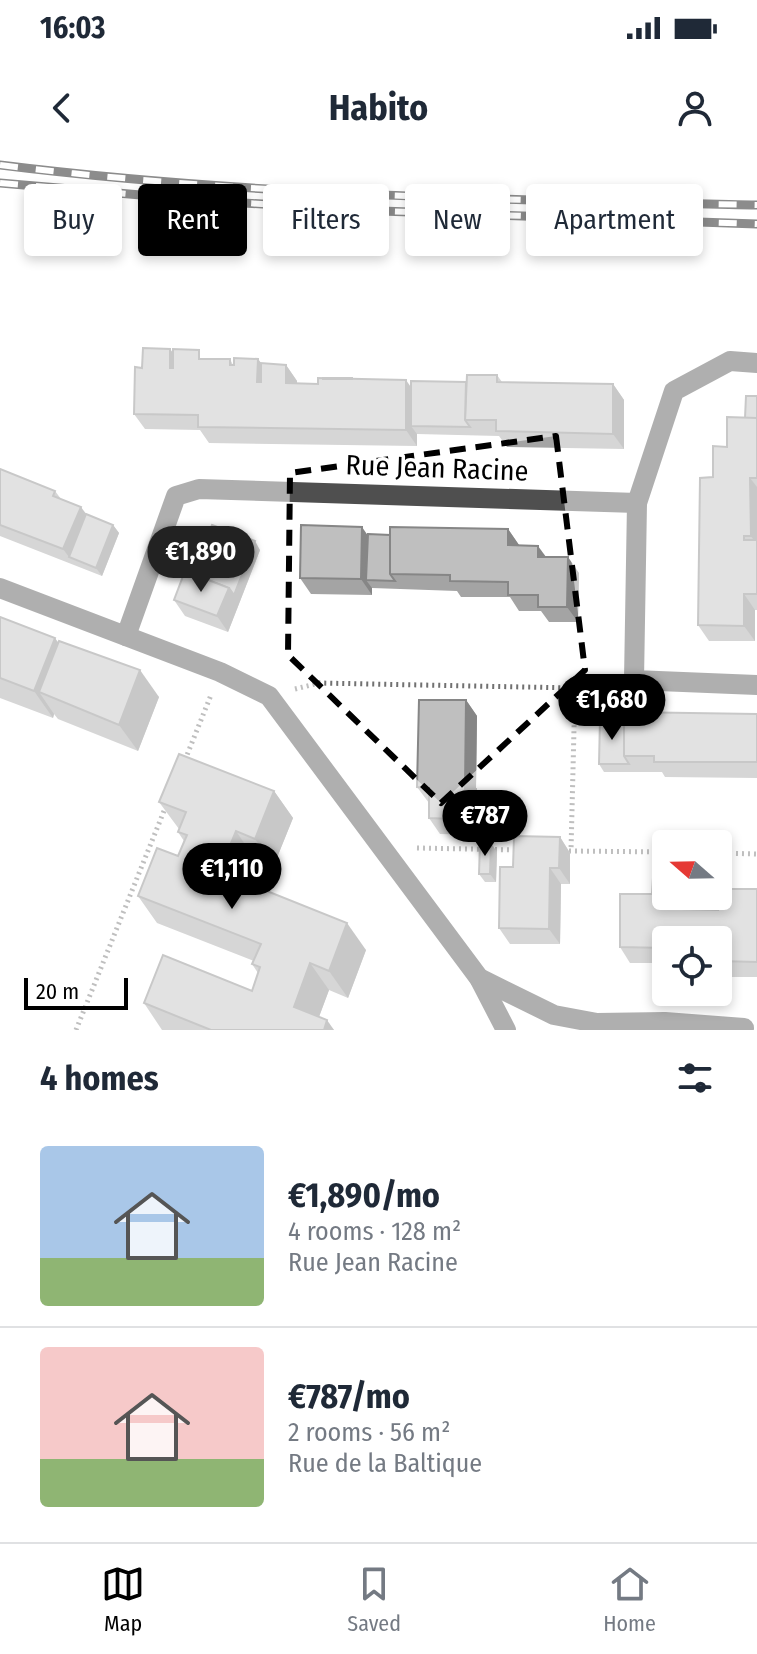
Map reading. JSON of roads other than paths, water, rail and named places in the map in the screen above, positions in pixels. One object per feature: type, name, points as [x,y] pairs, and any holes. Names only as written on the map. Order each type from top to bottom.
[{"type":"street","points":[[757,363],[730,361],[674,391],[637,503],[634,680],[757,685]]},
{"type":"street","name":"Rue Jean Racine","points":[[126,636],[176,496],[199,489],[637,503]]},
{"type":"street","points":[[0,588],[220,672],[269,696],[479,978],[506,1030]]},
{"type":"street","points":[[479,978],[554,1015],[597,1023],[665,1022],[742,1029]]},
{"type":"railway","points":[[0,165],[283,190],[757,205]]},
{"type":"railway","points":[[0,183],[211,201],[381,211],[757,224]]}]
